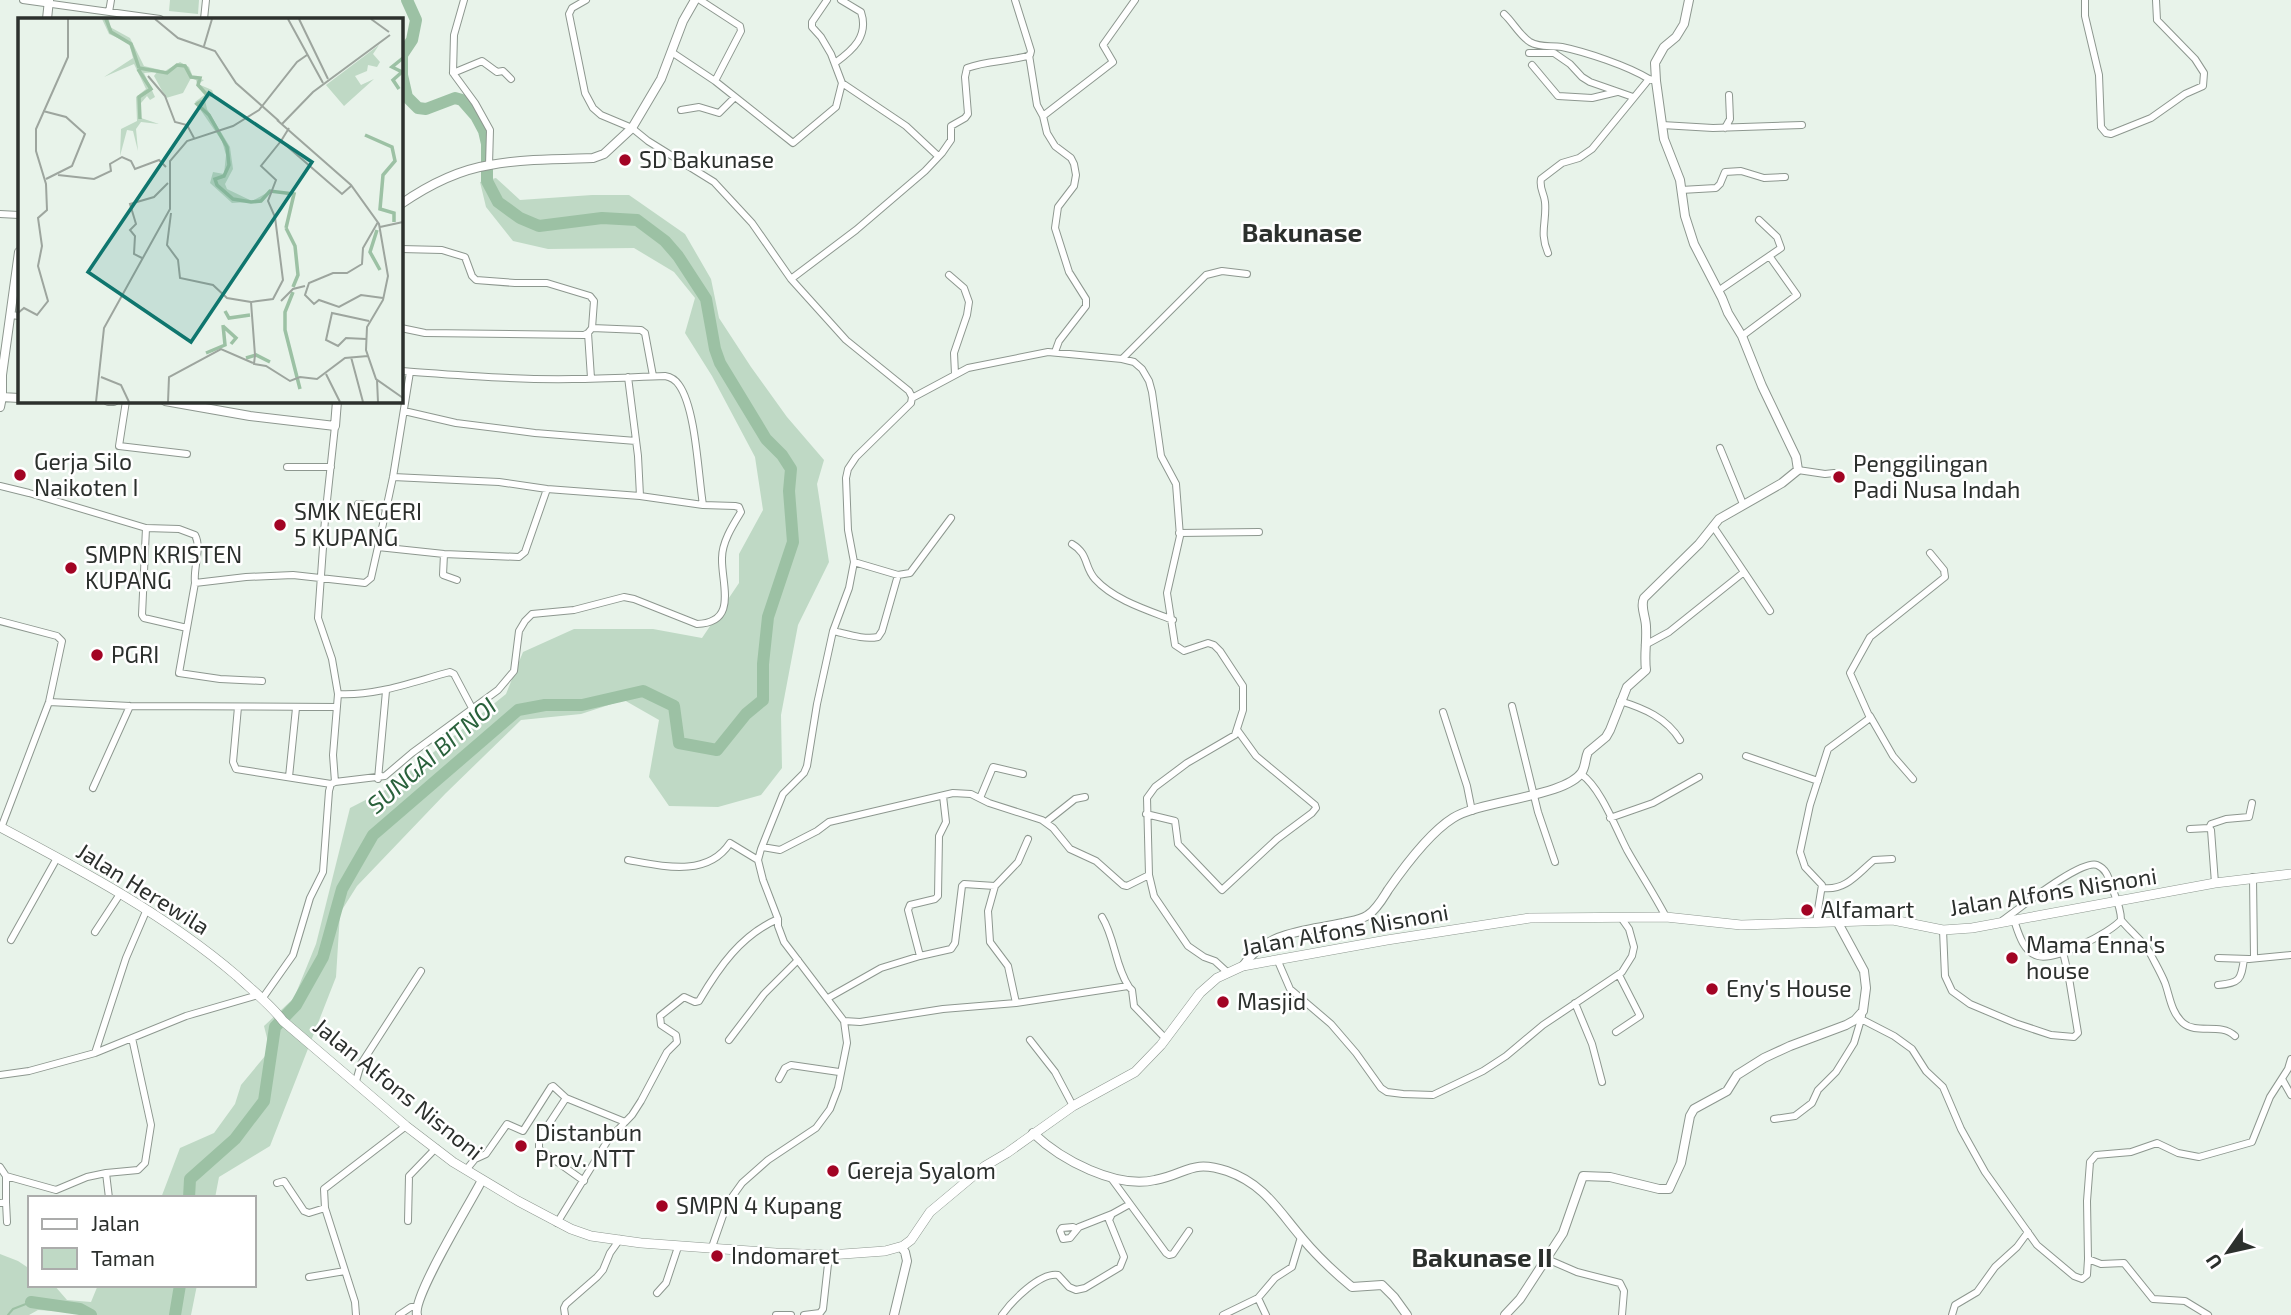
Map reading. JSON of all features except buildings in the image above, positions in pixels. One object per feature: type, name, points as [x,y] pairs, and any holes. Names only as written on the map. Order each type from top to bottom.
[{"type":"main road","name":"Jalan Herewila","points":[[0,828],[147,909],[209,953],[273,1009]]},
{"type":"main road","name":"Jalan Alfons Nisnoni","points":[[273,1009],[283,1021],[406,1126],[466,1170],[557,1223],[591,1236],[678,1247],[829,1255],[901,1247],[911,1240],[930,1212],[985,1167],[1073,1105],[1135,1072],[1200,993],[1217,978],[1244,966],[1519,919],[1666,917],[1741,925],[1894,920],[1943,930],[1998,923],[2215,883],[2291,874]]},
{"type":"street","points":[[23,0],[49,1],[153,18]]},
{"type":"street","points":[[110,12],[111,0]]},
{"type":"street","points":[[204,18],[205,0]]},
{"type":"street","points":[[464,0],[454,35],[453,73],[475,103],[490,130],[489,165]]},
{"type":"street","points":[[586,0],[572,8],[569,14],[585,93],[596,112],[632,128],[699,171],[725,192],[765,240],[791,279],[846,340],[909,391],[912,398],[911,403],[856,457],[848,469],[848,530],[854,562],[849,588],[833,631],[807,766],[804,773],[783,794],[758,860],[784,942],[844,1020],[847,1043],[836,1097],[826,1115],[810,1133],[768,1160],[742,1183],[727,1203],[712,1247]]},
{"type":"street","points":[[402,203],[435,184],[489,165],[601,156],[632,128],[661,79],[683,21],[697,0],[740,26],[741,31],[715,81]]},
{"type":"street","points":[[673,53],[715,81],[794,143],[836,107],[842,83],[835,63],[821,37],[812,27],[827,0]]},
{"type":"street","points":[[835,63],[858,44],[863,23],[861,12],[841,0]]},
{"type":"street","points":[[1015,0],[1031,51],[1029,55],[1037,105],[1043,116],[1044,126],[1050,139],[1071,158],[1076,175],[1074,186],[1058,207],[1055,228],[1069,272],[1086,299],[1086,306],[1059,341],[1055,352]]},
{"type":"street","points":[[1043,116],[1113,62],[1103,45],[1135,0]]},
{"type":"street","points":[[1689,0],[1684,24],[1655,62],[1652,80],[1664,139],[1680,180],[1685,216],[1694,244],[1742,336],[1762,386],[1796,457],[1798,470]]},
{"type":"street","points":[[2085,0],[2085,16],[2099,75],[2101,127],[2110,134],[2151,118],[2185,94],[2203,86],[2204,73],[2195,59],[2157,20],[2156,0]]},
{"type":"street","points":[[1504,14],[1523,37],[1532,43],[1600,58],[1652,80]]},
{"type":"street","points":[[1529,53],[1554,53],[1590,82],[1633,97]]},
{"type":"street","points":[[791,279],[856,230],[925,171],[938,156],[951,140],[951,126],[968,114],[965,77],[967,68],[985,62],[1029,55]]},
{"type":"street","points":[[453,73],[482,61],[497,72],[503,71],[511,79]]},
{"type":"street","points":[[1532,65],[1558,96],[1592,99],[1617,92]]},
{"type":"street","points":[[1548,253],[1542,236],[1545,199],[1540,186],[1541,179],[1562,163],[1579,158],[1592,149],[1633,97],[1652,80]]},
{"type":"street","points":[[842,83],[906,126],[938,156]]},
{"type":"street","points":[[1725,128],[1730,119],[1729,95]]},
{"type":"street","points":[[681,110],[699,107],[719,113],[735,97]]},
{"type":"street","points":[[1662,125],[1725,128],[1802,125]]},
{"type":"street","points":[[1681,190],[1716,188],[1724,172],[1731,171],[1764,178],[1785,177]]},
{"type":"street","points":[[0,214],[18,215]]},
{"type":"street","points":[[1718,291],[1781,248],[1774,233],[1759,220]]},
{"type":"street","points":[[402,249],[442,250],[465,257],[476,280],[515,284],[547,283],[590,296],[594,300],[590,331],[591,378]]},
{"type":"street","points":[[1742,336],[1797,295],[1769,257]]},
{"type":"street","points":[[1,402],[2,375],[15,315],[18,268]]},
{"type":"street","points":[[1122,359],[1206,275],[1222,271],[1247,274]]},
{"type":"street","points":[[949,275],[964,288],[969,302],[954,353],[955,374]]},
{"type":"street","points":[[402,328],[425,333],[644,332],[653,376]]},
{"type":"street","points":[[912,398],[968,368],[1055,352],[1134,362],[1149,381],[1161,456],[1176,485],[1180,533],[1167,593],[1174,642],[1184,651],[1208,643],[1214,645],[1241,681],[1244,693],[1238,731],[1232,738],[1187,763],[1155,787],[1147,797],[1149,875],[1154,896],[1183,940],[1227,972]]},
{"type":"street","points":[[402,371],[453,376],[673,378],[683,393],[695,438],[703,505]]},
{"type":"street","points":[[195,583],[269,575],[365,583],[371,578],[393,477],[410,372]]},
{"type":"street","points":[[628,377],[640,496]]},
{"type":"street","points":[[126,402],[119,446],[187,454]]},
{"type":"street","points":[[177,402],[200,404],[250,416],[335,426]]},
{"type":"street","points":[[0,1075],[95,1053],[186,1016],[260,997],[293,955],[310,898],[323,872],[333,783],[338,694],[329,649],[318,622],[337,402]]},
{"type":"street","points":[[404,411],[456,422],[535,433],[636,441]]},
{"type":"street","points":[[1720,447],[1743,504]]},
{"type":"street","points":[[287,467],[331,467]]},
{"type":"street","points":[[1244,966],[1250,957],[1273,939],[1370,914],[1418,852],[1454,817],[1535,795],[1570,782],[1581,774],[1588,752],[1611,730],[1627,687],[1646,670],[1643,600],[1699,544],[1719,519],[1782,483],[1798,470],[1834,473]]},
{"type":"street","points":[[238,707],[233,762],[236,769],[333,783],[378,779],[498,690],[513,674],[519,631],[532,614],[574,610],[624,597],[697,624],[705,624],[713,620],[724,606],[726,595],[722,564],[724,548],[741,510],[735,506],[703,505],[499,482],[393,477]]},
{"type":"street","points":[[0,486],[146,528],[179,530],[195,535],[198,541],[194,566],[195,583],[178,670],[180,674],[262,681]]},
{"type":"street","points":[[378,547],[444,554],[510,557],[523,555],[547,489]]},
{"type":"street","points":[[358,504],[387,507]]},
{"type":"street","points":[[854,562],[898,575],[912,571],[951,517]]},
{"type":"street","points":[[1713,526],[1770,611]]},
{"type":"street","points":[[146,528],[142,615],[144,618],[187,628]]},
{"type":"street","points":[[1180,533],[1259,532]]},
{"type":"street","points":[[1072,544],[1084,554],[1090,572],[1103,587],[1121,599],[1172,620]]},
{"type":"street","points":[[1913,779],[1893,756],[1850,673],[1870,637],[1946,576],[1930,553]]},
{"type":"street","points":[[444,554],[443,575],[457,580]]},
{"type":"street","points":[[1645,645],[1669,632],[1744,572]]},
{"type":"street","points":[[833,631],[865,638],[878,637],[883,631],[898,575]]},
{"type":"street","points":[[0,621],[57,635],[62,639],[49,702],[0,828]]},
{"type":"street","points":[[338,694],[362,695],[386,691],[450,672],[454,674],[472,708]]},
{"type":"street","points":[[378,779],[386,691]]},
{"type":"street","points":[[1620,701],[1651,713],[1675,731],[1680,740]]},
{"type":"street","points":[[49,702],[130,706],[337,707]]},
{"type":"street","points":[[93,788],[130,706]]},
{"type":"street","points":[[1512,706],[1538,812],[1555,862]]},
{"type":"street","points":[[289,777],[296,708]]},
{"type":"street","points":[[1443,712],[1467,786],[1472,811]]},
{"type":"street","points":[[1816,922],[1823,888],[1821,882],[1805,867],[1800,849],[1828,750],[1870,716]]},
{"type":"street","points":[[1146,814],[1175,821],[1178,844],[1224,890],[1276,839],[1312,813],[1315,805],[1256,756],[1238,731]]},
{"type":"street","points":[[1746,756],[1818,781]]},
{"type":"street","points":[[980,798],[993,767],[1023,774]]},
{"type":"street","points":[[1581,774],[1588,779],[1600,797],[1666,917]]},
{"type":"street","points":[[1610,818],[1653,803],[1699,778]]},
{"type":"street","points":[[762,847],[780,850],[829,822],[943,796],[967,794],[1046,822],[1070,849],[1096,861],[1126,886],[1149,875]]},
{"type":"street","points":[[920,956],[908,906],[936,899],[938,895],[939,836],[946,822],[943,796]]},
{"type":"street","points":[[1046,822],[1075,799],[1085,797]]},
{"type":"street","points":[[2190,829],[2209,828],[2211,824],[2226,819],[2249,817],[2252,803]]},
{"type":"street","points":[[2209,828],[2215,883]]},
{"type":"street","points":[[1016,1003],[1008,966],[989,938],[988,911],[995,886],[1018,862],[1028,839]]},
{"type":"street","points":[[628,860],[649,864],[699,866],[720,855],[730,843],[758,860]]},
{"type":"street","points":[[11,940],[57,858]]},
{"type":"street","points":[[1823,888],[1831,889],[1852,880],[1874,860],[1892,859]]},
{"type":"street","points":[[1998,923],[2079,869],[2090,864],[2097,865],[2104,871],[2118,902],[2121,920],[2149,952],[2165,984],[2172,1006],[2183,1023],[2191,1027],[2220,1029],[2235,1036]]},
{"type":"street","points":[[2253,877],[2255,957]]},
{"type":"street","points":[[828,998],[881,968],[952,949],[957,933],[960,888],[963,885],[995,886]]},
{"type":"street","points":[[95,932],[120,894]]},
{"type":"street","points":[[95,1053],[126,958],[147,909]]},
{"type":"street","points":[[1102,917],[1121,972],[1132,990],[1134,1006],[1165,1038]]},
{"type":"street","points":[[557,1223],[608,1140],[641,1101],[667,1052],[677,1042],[676,1035],[659,1023],[660,1016],[684,997],[699,1001],[742,942],[759,928],[778,919]]},
{"type":"street","points":[[1278,959],[1290,989],[1331,1024],[1381,1088],[1387,1092],[1435,1095],[1472,1078],[1506,1056],[1543,1026],[1625,970],[1634,951],[1629,929],[1622,919]]},
{"type":"street","points":[[2014,920],[2023,942],[2033,953],[2038,956],[2052,956],[2111,930],[2121,920]]},
{"type":"street","points":[[1774,1119],[1795,1116],[1812,1103],[1818,1090],[1836,1072],[1854,1043],[1866,997],[1864,971],[1838,923]]},
{"type":"street","points":[[1943,930],[1945,976],[1952,991],[1970,1004],[2015,1023],[2052,1035],[2076,1037],[2078,1033],[2063,952]]},
{"type":"street","points":[[2218,958],[2291,955]]},
{"type":"street","points":[[2218,985],[2238,981],[2242,974],[2244,958]]},
{"type":"street","points":[[729,1040],[764,994],[798,960]]},
{"type":"street","points":[[356,1081],[361,1064],[421,971]]},
{"type":"street","points":[[1616,1032],[1640,1016],[1619,975]]},
{"type":"street","points":[[844,1020],[859,1022],[1129,987]]},
{"type":"street","points":[[1576,1003],[1592,1044],[1602,1082]]},
{"type":"street","points":[[1862,1015],[1912,1049],[1926,1070],[1943,1087],[1961,1129],[1985,1172],[2028,1232],[2042,1251],[2078,1278],[2087,1275],[2087,1202],[2091,1159],[2096,1155],[2131,1153],[2157,1143],[2178,1153],[2199,1157],[2252,1142],[2270,1097],[2288,1069],[2291,1059]]},
{"type":"street","points":[[1505,1315],[1520,1299],[1563,1233],[1583,1176],[1610,1177],[1669,1189],[1681,1163],[1690,1116],[1694,1109],[1727,1091],[1737,1076],[1764,1058],[1846,1025],[1862,1015]]},
{"type":"street","points":[[0,1167],[6,1176],[57,1194],[81,1179],[138,1170],[145,1160],[152,1125],[132,1038]]},
{"type":"street","points":[[1030,1040],[1055,1072],[1073,1105]]},
{"type":"street","points":[[779,1079],[785,1068],[791,1065],[839,1072]]},
{"type":"street","points":[[2282,1079],[2291,1095]]},
{"type":"street","points":[[466,1170],[475,1159],[486,1154],[507,1124],[523,1131],[554,1086],[566,1098],[625,1122]]},
{"type":"street","points":[[566,1098],[540,1139],[539,1149],[584,1181]]},
{"type":"street","points":[[356,1315],[356,1306],[323,1195],[326,1186],[370,1156],[406,1126]]},
{"type":"street","points":[[1033,1133],[1059,1153],[1111,1178],[1149,1182],[1197,1166],[1226,1171],[1255,1186],[1271,1199],[1330,1269],[1352,1287],[1382,1285],[1407,1315]]},
{"type":"street","points":[[408,1221],[409,1176],[436,1148]]},
{"type":"street","points":[[106,1173],[109,1196]]},
{"type":"street","points":[[6,1176],[3,1203],[7,1222]]},
{"type":"street","points":[[1111,1178],[1161,1248],[1169,1255],[1180,1246],[1189,1230]]},
{"type":"street","points":[[400,1315],[411,1307],[416,1311],[438,1259],[482,1180]]},
{"type":"street","points":[[277,1183],[284,1181],[304,1211],[309,1213],[326,1208]]},
{"type":"street","points":[[1077,1229],[1130,1204]]},
{"type":"street","points":[[1002,1315],[1024,1292],[1048,1275],[1058,1275],[1069,1287],[1076,1290],[1085,1288],[1120,1267],[1124,1257],[1109,1221],[1112,1214]]},
{"type":"street","points":[[1952,1315],[1955,1305],[1977,1293],[1996,1267],[2028,1232]]},
{"type":"street","points":[[1223,1315],[1258,1298],[1280,1274],[1293,1265],[1301,1237]]},
{"type":"street","points":[[565,1315],[566,1304],[603,1270],[620,1239]]},
{"type":"street","points":[[657,1293],[666,1283],[678,1247]]},
{"type":"street","points":[[894,1315],[908,1261],[901,1247]]},
{"type":"street","points":[[804,1315],[822,1311],[829,1255]]},
{"type":"street","points":[[1548,1259],[1577,1272],[1620,1283],[1624,1291],[1622,1315]]},
{"type":"street","points":[[2088,1259],[2101,1264],[2124,1263],[2154,1299],[2185,1301],[2208,1315]]},
{"type":"street","points":[[309,1277],[345,1271]]},
{"type":"street","points":[[1258,1298],[1266,1315]]},
{"type":"street","points":[[776,1315],[791,1315]]},
{"type":"green space","points":[[170,0],[199,0],[198,14],[169,11]]},
{"type":"green space","points":[[496,178],[520,200],[629,195],[685,234],[711,279],[719,318],[787,417],[824,460],[817,484],[829,562],[798,625],[781,715],[782,768],[761,795],[718,807],[669,806],[649,777],[659,720],[624,700],[581,714],[521,720],[357,886],[340,913],[336,977],[270,1146],[219,1177],[215,1196],[162,1196],[180,1148],[214,1133],[235,1104],[241,1085],[270,1050],[264,1026],[294,998],[316,944],[350,808],[389,788],[506,694],[523,652],[574,629],[653,629],[702,638],[739,583],[739,554],[763,510],[755,457],[712,376],[685,333],[695,298],[674,272],[634,248],[548,249],[513,241],[486,207],[480,182]]},
{"type":"green space","points":[[0,1254],[28,1268],[28,1287],[56,1287],[67,1300],[91,1302],[97,1287],[197,1287],[191,1315],[88,1315],[38,1310],[29,1315],[0,1315]]},
{"type":"waterway","name":"SUNGAI BITNOI","points":[[402,55],[412,40],[416,20],[407,0]]},
{"type":"waterway","name":"SUNGAI BITNOI","points":[[402,55],[402,75]]},
{"type":"waterway","name":"SUNGAI BITNOI","points":[[189,1196],[190,1179],[235,1139],[264,1101],[275,1027],[296,1005],[323,957],[342,889],[373,835],[518,710],[545,705],[582,705],[643,691],[674,706],[679,743],[717,750],[746,714],[763,700],[763,664],[768,617],[793,542],[789,491],[791,469],[766,439],[720,363],[706,299],[665,241],[637,220],[602,218],[539,226],[520,218],[498,202],[487,181],[487,144],[476,116],[462,100],[455,98],[426,109],[418,108],[407,97],[402,75]]},
{"type":"waterway","name":"SUNGAI BITNOI","points":[[175,1315],[180,1287]]},
{"type":"waterway","points":[[8,1315],[13,1309],[31,1302]]},
{"type":"waterway","name":"SUNGAI BITNOI","points":[[31,1302],[80,1309],[91,1315]]},
{"type":"place","name":"SD Bakunase","points":[[625,160]]},
{"type":"place","name":"Gerja Silo Naikoten I","points":[[20,475]]},
{"type":"place","name":"Penggilingan Padi Nusa Indah","points":[[1839,477]]},
{"type":"place","name":"SMK NEGERI 5 KUPANG","points":[[280,525]]},
{"type":"place","name":"SMPN KRISTEN KUPANG","points":[[71,568]]},
{"type":"place","name":"PGRI","points":[[97,655]]},
{"type":"place","name":"Alfamart","points":[[1807,910]]},
{"type":"place","name":"Mama Enna's house","points":[[2012,958]]},
{"type":"place","name":"Eny's House","points":[[1712,989]]},
{"type":"place","name":"Masjid","points":[[1223,1002]]},
{"type":"place","name":"Distanbun Prov. NTT","points":[[521,1146]]},
{"type":"place","name":"Gereja Syalom","points":[[833,1171]]},
{"type":"place","name":"SMPN 4 Kupang","points":[[662,1206]]},
{"type":"place","name":"Indomaret","points":[[717,1256]]},
{"type":"district","name":"Bakunase","points":[[1302,233]]},
{"type":"district","name":"Bakunase II","points":[[1482,1258]]}]
